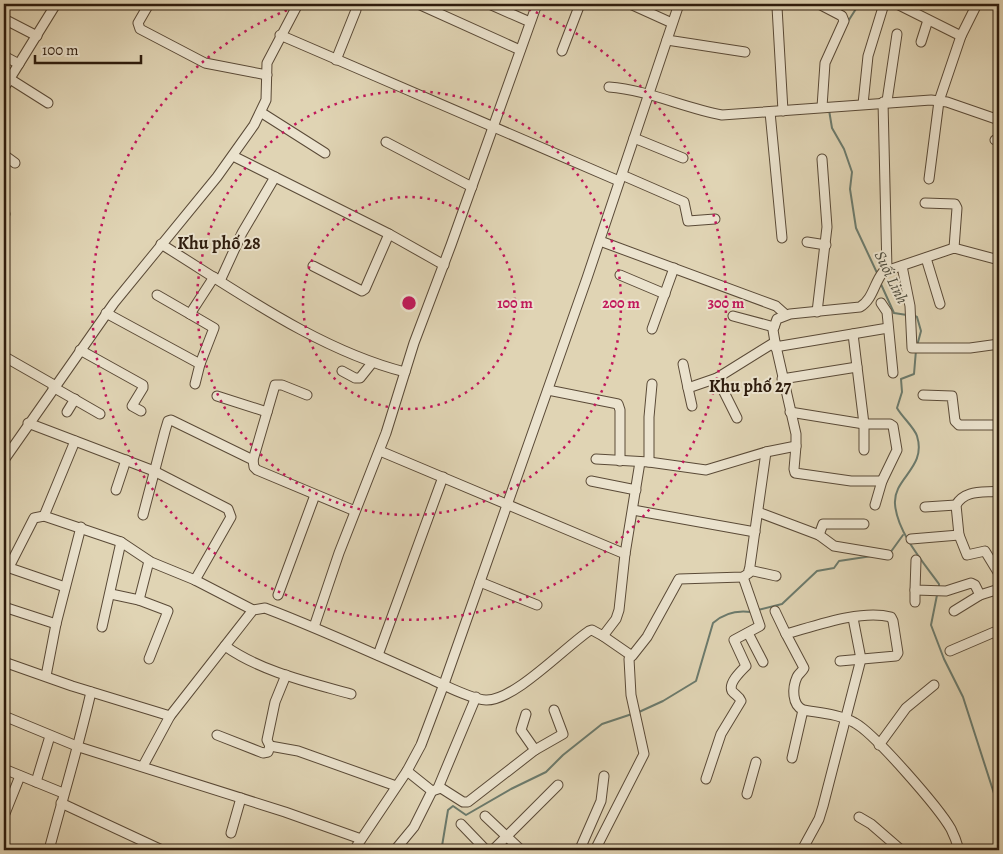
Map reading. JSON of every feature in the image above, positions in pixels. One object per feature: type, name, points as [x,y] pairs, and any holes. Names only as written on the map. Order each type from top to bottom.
[{"type":"street","points":[[4,88],[56,4]]},
{"type":"street","points":[[149,4],[138,23],[140,29],[205,63],[267,76]]},
{"type":"street","points":[[4,460],[53,386],[106,313],[233,156],[262,112],[266,100],[267,63],[280,35],[298,4]]},
{"type":"street","points":[[418,4],[520,50]]},
{"type":"street","points":[[489,4],[530,22]]},
{"type":"street","points":[[314,627],[355,511],[380,451],[405,372],[537,4]]},
{"type":"street","points":[[562,51],[580,4]]},
{"type":"street","points":[[630,4],[672,23]]},
{"type":"street","points":[[354,850],[407,771],[421,745],[548,390],[680,4]]},
{"type":"street","points":[[819,4],[832,7],[842,16],[844,21],[825,63],[822,107]]},
{"type":"street","points":[[863,104],[868,56],[884,4]]},
{"type":"street","points":[[897,4],[961,36]]},
{"type":"street","points":[[930,179],[939,101],[961,36],[977,4]]},
{"type":"street","points":[[777,7],[783,111]]},
{"type":"street","points":[[336,60],[356,10]]},
{"type":"street","points":[[4,19],[37,36]]},
{"type":"street","points":[[921,42],[928,20]]},
{"type":"street","points":[[882,481],[851,482],[795,474],[796,446],[775,344],[774,327],[777,319],[785,314],[856,308],[864,305],[882,274],[885,102],[897,34]]},
{"type":"street","points":[[280,35],[493,127],[684,202],[688,221],[715,219]]},
{"type":"street","points":[[667,40],[745,52]]},
{"type":"street","points":[[4,56],[19,64]]},
{"type":"street","points":[[10,79],[48,103]]},
{"type":"street","points":[[610,87],[632,90],[699,111],[722,115],[912,100],[939,101],[999,120]]},
{"type":"street","points":[[262,112],[326,153]]},
{"type":"street","points":[[770,112],[782,238]]},
{"type":"street","points":[[634,138],[683,158]]},
{"type":"street","points":[[386,142],[472,187]]},
{"type":"street","points":[[4,155],[15,162]]},
{"type":"street","points":[[233,156],[389,234],[444,265]]},
{"type":"street","points":[[818,312],[826,245],[827,205],[822,159]]},
{"type":"street","points":[[190,314],[217,279],[275,177]]},
{"type":"street","points":[[925,203],[955,204],[957,208],[954,248]]},
{"type":"street","points":[[313,266],[362,291],[365,289],[389,234]]},
{"type":"street","points":[[600,241],[776,306],[785,314]]},
{"type":"street","points":[[807,242],[826,245]]},
{"type":"street","points":[[161,244],[304,330],[372,363],[405,372]]},
{"type":"street","points":[[882,274],[954,248],[999,260]]},
{"type":"street","points":[[926,258],[940,304]]},
{"type":"street","points":[[902,266],[911,316],[912,348],[970,348],[999,344]]},
{"type":"street","points":[[652,329],[674,268]]},
{"type":"street","points":[[620,275],[664,294]]},
{"type":"street","points":[[157,295],[214,328],[200,364],[195,384]]},
{"type":"street","points":[[881,303],[887,312],[893,373]]},
{"type":"street","points":[[106,313],[200,364]]},
{"type":"street","points":[[733,316],[774,327]]},
{"type":"street","points":[[688,388],[717,378],[775,344],[888,328]]},
{"type":"street","points":[[852,334],[864,424],[864,450]]},
{"type":"street","points":[[80,350],[143,385],[132,406],[141,411]]},
{"type":"street","points":[[5,357],[100,414]]},
{"type":"street","points":[[342,371],[358,378],[362,376],[372,363]]},
{"type":"street","points":[[683,364],[692,406]]},
{"type":"street","points":[[782,379],[857,367]]},
{"type":"street","points":[[717,378],[737,418]]},
{"type":"street","points":[[307,395],[277,384],[273,390],[253,460],[254,467],[257,470],[355,511]]},
{"type":"street","points":[[602,636],[616,619],[619,610],[624,554],[636,490],[645,462],[652,384]]},
{"type":"street","points":[[548,390],[618,404],[620,408],[620,461]]},
{"type":"street","points":[[923,395],[952,396],[955,421],[959,425],[999,425]]},
{"type":"street","points":[[217,396],[267,412]]},
{"type":"street","points":[[67,412],[75,399]]},
{"type":"street","points":[[790,412],[864,424],[890,424],[895,428],[897,450],[882,481],[876,505]]},
{"type":"street","points":[[143,515],[168,421],[171,420],[253,460]]},
{"type":"street","points":[[28,423],[154,471],[224,505],[231,513],[231,517],[195,580]]},
{"type":"street","points":[[44,516],[76,441]]},
{"type":"street","points":[[596,459],[645,462],[706,470],[766,452],[796,446]]},
{"type":"street","points":[[380,451],[624,554]]},
{"type":"street","points":[[706,779],[721,734],[741,701],[732,691],[732,686],[739,672],[746,666],[734,640],[760,626],[746,574],[755,532],[766,452]]},
{"type":"street","points":[[116,490],[126,460]]},
{"type":"street","points":[[378,655],[443,477]]},
{"type":"street","points":[[591,480],[636,490]]},
{"type":"street","points":[[999,491],[971,493],[963,497],[956,505],[959,535],[968,555],[985,552],[999,574]]},
{"type":"street","points":[[278,595],[315,495]]},
{"type":"street","points":[[925,506],[956,505]]},
{"type":"street","points":[[633,510],[755,532]]},
{"type":"street","points":[[758,512],[819,535],[834,546],[888,555]]},
{"type":"street","points":[[65,587],[6,567],[34,518],[44,516],[121,542],[149,561],[195,580],[254,610],[265,608],[314,627],[444,684],[486,700],[504,694],[519,686],[592,630],[632,656],[647,637],[679,580],[746,574],[776,576]]},
{"type":"street","points":[[819,535],[820,526],[823,524],[864,524]]},
{"type":"street","points":[[46,676],[56,624],[81,527]]},
{"type":"street","points":[[911,539],[959,535]]},
{"type":"street","points":[[102,627],[111,594],[121,542]]},
{"type":"street","points":[[915,602],[916,560]]},
{"type":"street","points":[[139,600],[149,561]]},
{"type":"street","points":[[480,582],[537,605]]},
{"type":"street","points":[[915,590],[936,589],[946,591],[973,584],[980,595]]},
{"type":"street","points":[[954,611],[980,595],[999,589]]},
{"type":"street","points":[[111,594],[139,600],[168,611],[150,659]]},
{"type":"street","points":[[4,607],[56,624]]},
{"type":"street","points":[[143,766],[170,716],[254,610]]},
{"type":"street","points":[[775,611],[804,665],[804,670],[796,679],[794,701],[798,708],[845,718],[863,729],[946,822],[959,850]]},
{"type":"street","points":[[786,634],[828,622],[853,618],[890,617],[893,621],[897,639],[898,653],[896,656],[840,661]]},
{"type":"street","points":[[802,850],[819,819],[860,659],[853,618]]},
{"type":"street","points":[[950,651],[999,630]]},
{"type":"street","points":[[748,633],[763,662]]},
{"type":"street","points":[[225,646],[252,662],[286,675],[351,694]]},
{"type":"street","points":[[595,850],[644,754],[634,714],[629,659]]},
{"type":"street","points":[[4,662],[91,692],[170,716]]},
{"type":"street","points":[[216,735],[263,752],[268,752],[270,746],[267,740],[275,702],[286,675]]},
{"type":"street","points":[[879,745],[906,708],[934,685]]},
{"type":"street","points":[[49,850],[63,793],[79,747],[91,692]]},
{"type":"street","points":[[395,850],[414,827],[435,789],[476,697]]},
{"type":"street","points":[[407,771],[435,789],[447,790],[463,802],[468,802],[535,750],[564,732],[554,710]]},
{"type":"street","points":[[792,758],[803,710]]},
{"type":"street","points":[[526,714],[521,730],[535,750]]},
{"type":"street","points":[[4,716],[79,747],[143,766],[361,839]]},
{"type":"street","points":[[36,782],[50,736]]},
{"type":"street","points":[[270,746],[298,751],[396,786]]},
{"type":"street","points":[[747,794],[756,762]]},
{"type":"street","points":[[4,770],[63,793]]},
{"type":"street","points":[[4,816],[20,776]]},
{"type":"street","points":[[580,850],[601,801],[604,776]]},
{"type":"street","points":[[493,850],[558,785]]},
{"type":"street","points":[[231,833],[241,798]]},
{"type":"street","points":[[61,804],[162,850]]},
{"type":"street","points":[[485,816],[522,850]]},
{"type":"street","points":[[859,817],[871,824],[901,850]]},
{"type":"street","points":[[461,824],[486,850]]},
{"type":"waterway","name":"Suối Linh","points":[[847,23],[859,4]]},
{"type":"waterway","name":"Suối Linh","points":[[829,110],[832,128],[844,149],[852,172],[850,189],[856,228],[878,275]]},
{"type":"waterway","name":"Suối Linh","points":[[880,282],[894,313],[907,315]]},
{"type":"waterway","name":"Suối Linh","points":[[915,316],[921,331],[917,346]]},
{"type":"waterway","name":"Suối Linh","points":[[916,350],[914,374],[901,379],[902,392],[897,408],[917,436],[918,456],[899,487],[895,504],[900,525],[939,584],[939,588]]},
{"type":"waterway","points":[[890,553],[903,535]]},
{"type":"waterway","points":[[758,610],[782,604],[817,571],[834,568],[839,561],[872,556]]},
{"type":"waterway","name":"Suối Linh","points":[[937,595],[931,625],[944,659],[963,697],[999,809]]},
{"type":"waterway","points":[[639,712],[663,701],[696,681],[713,623],[730,613],[740,611],[751,612]]},
{"type":"waterway","points":[[439,850],[442,846],[448,810],[453,806],[466,815],[511,789],[546,772],[563,755],[602,724],[632,714]]},
{"type":"district","name":"Khu phố 28","points":[[219,243]]},
{"type":"district","name":"Khu phố 27","points":[[750,386]]}]
